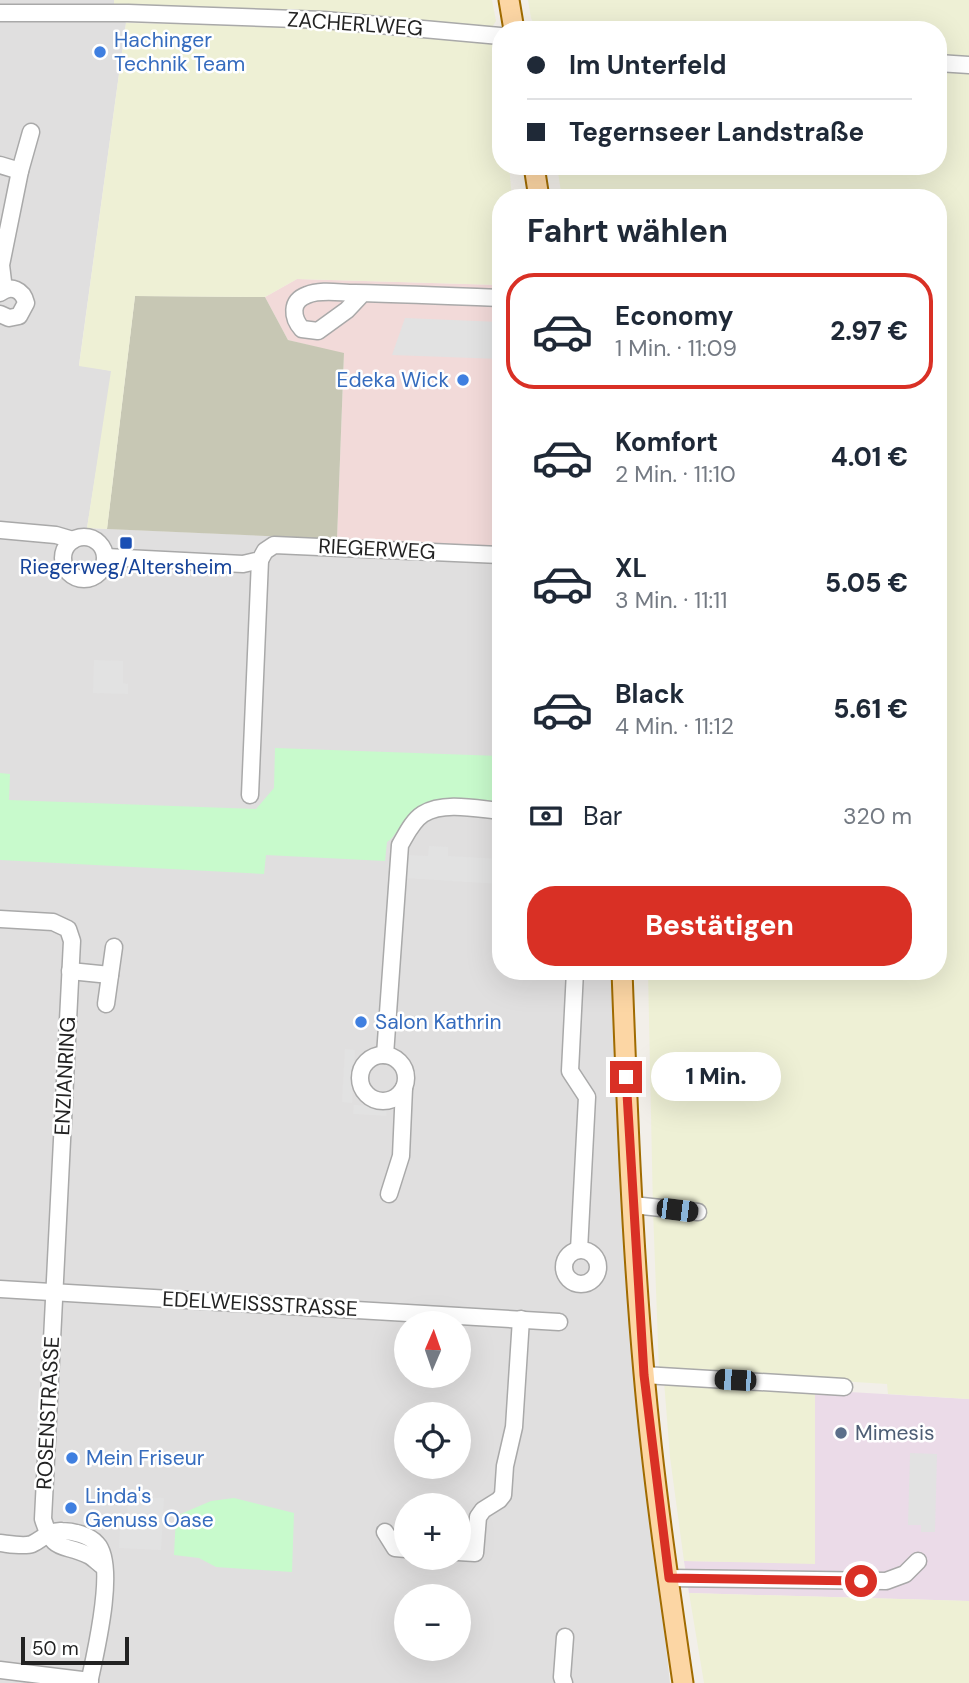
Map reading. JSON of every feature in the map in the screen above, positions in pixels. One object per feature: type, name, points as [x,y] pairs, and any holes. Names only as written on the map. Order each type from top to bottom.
[{"type":"main road","points":[[509,0],[512,21]]},
{"type":"main road","points":[[622,980],[644,1375],[683,1683]]},
{"type":"street","name":"ZACHERLWEG","points":[[0,13],[128,13],[324,20],[492,35]]},
{"type":"street","points":[[947,64],[969,65]]},
{"type":"street","points":[[0,314],[14,318],[25,309],[25,299],[19,291],[2,291],[1,265],[20,171],[31,132]]},
{"type":"street","points":[[0,165],[20,171]]},
{"type":"street","points":[[362,294],[492,298]]},
{"type":"street","points":[[0,530],[56,535],[73,540],[85,537],[97,541],[106,557],[102,570],[91,579],[71,576],[63,564],[63,557],[73,540]]},
{"type":"street","name":"RIEGERWEG","points":[[106,557],[243,564],[260,560],[265,551],[274,545],[492,555]]},
{"type":"street","points":[[250,795],[260,560]]},
{"type":"street","points":[[385,1055],[400,845],[408,829],[422,814],[437,809],[492,811]]},
{"type":"street","name":"ENZIANRING","points":[[0,919],[53,922],[68,929],[72,941],[54,1292]]},
{"type":"street","points":[[106,1004],[114,947]]},
{"type":"street","points":[[70,971],[110,975]]},
{"type":"street","points":[[575,980],[570,1071],[587,1097],[579,1250]]},
{"type":"street","points":[[389,1194],[401,1156],[406,1080],[403,1066],[385,1055],[371,1059],[361,1070],[360,1078],[365,1093],[378,1100],[393,1098],[404,1088]]},
{"type":"street","points":[[633,1205],[698,1212]]},
{"type":"street","name":"EDELWEISSSTRASSE","points":[[0,1289],[559,1322]]},
{"type":"street","name":"ROSENSTRASSE","points":[[47,1534],[43,1519],[54,1292]]},
{"type":"street","points":[[471,1553],[475,1553],[478,1517],[503,1495],[505,1466],[514,1427],[521,1319]]},
{"type":"street","points":[[644,1375],[844,1387]]},
{"type":"street","points":[[385,1532],[394,1546]]},
{"type":"street","points":[[0,1543],[30,1545],[47,1534],[55,1544],[89,1556],[104,1567],[105,1592],[90,1682],[0,1670]]},
{"type":"street","points":[[669,1578],[886,1581],[905,1574],[918,1561]]},
{"type":"street","points":[[564,1683],[562,1677],[565,1637]]},
{"type":"shaded area","points":[[0,0],[114,0],[114,8],[126,23],[79,365],[112,371],[87,528],[492,546],[492,980],[614,980],[645,1455],[670,1683],[0,1683]]},
{"type":"shaded area","points":[[114,0],[492,0],[496,21],[492,21],[491,29],[114,8]]},
{"type":"shaded area","points":[[528,0],[969,0],[969,59],[947,58],[947,21],[532,21]]},
{"type":"shaded area","points":[[126,23],[323,27],[492,42],[492,175],[510,175],[511,189],[492,189],[492,285],[297,279],[265,297],[135,296],[107,529],[87,528],[111,371],[79,366]]},
{"type":"shaded area","points":[[947,71],[969,72],[969,1399],[888,1394],[887,1384],[659,1370],[648,980],[947,980],[947,189],[561,189],[558,175],[947,175]]},
{"type":"shaded area","points":[[297,279],[492,285],[492,546],[337,539],[344,354],[288,340],[265,297]]},
{"type":"shaded area","points":[[135,296],[265,297],[288,340],[344,353],[337,539],[107,529]]},
{"type":"shaded area","points":[[405,318],[492,322],[492,359],[392,355]]},
{"type":"shaded area","points":[[94,660],[123,661],[123,683],[128,684],[128,694],[93,693]]},
{"type":"shaded area","points":[[429,846],[448,847],[448,856],[492,859],[492,883],[405,878],[406,855],[428,856]]},
{"type":"shaded area","points":[[345,1049],[355,1050],[352,1103],[342,1102]]},
{"type":"shaded area","points":[[354,1105],[387,1106],[386,1116],[353,1114]]},
{"type":"shaded area","points":[[664,1381],[815,1390],[815,1564],[684,1561],[670,1457]]},
{"type":"shaded area","points":[[815,1390],[969,1399],[969,1601],[689,1593],[684,1561],[815,1563]]},
{"type":"shaded area","points":[[910,1453],[937,1454],[935,1532],[921,1532],[921,1525],[908,1525]]},
{"type":"shaded area","points":[[128,1497],[164,1498],[161,1550],[119,1548],[120,1526],[127,1526]]},
{"type":"shaded area","points":[[689,1593],[969,1601],[969,1683],[704,1683]]},
{"type":"green space","points":[[275,748],[492,756],[492,804],[450,805],[414,814],[387,842],[385,861],[266,855],[264,874],[0,860],[0,773],[10,774],[9,800],[256,809],[274,788]]},
{"type":"green space","points":[[234,1498],[294,1513],[292,1572],[216,1567],[199,1558],[174,1555],[176,1516],[211,1501]]},
{"type":"place","name":"Hachinger Technik Team","points":[[100,52]]},
{"type":"place","name":"Edeka Wick","points":[[463,380]]},
{"type":"place","name":"Riegerweg/Altersheim","points":[[126,543]]},
{"type":"place","name":"Salon Kathrin","points":[[361,1022]]},
{"type":"place","name":"Mimesis","points":[[841,1433]]},
{"type":"place","name":"Mein Friseur","points":[[72,1458]]},
{"type":"place","name":"Linda's Genuss Oase","points":[[71,1508]]},
{"type":"route","points":[[626,1077],[639,1318],[652,1454],[669,1578],[861,1581]]}]
